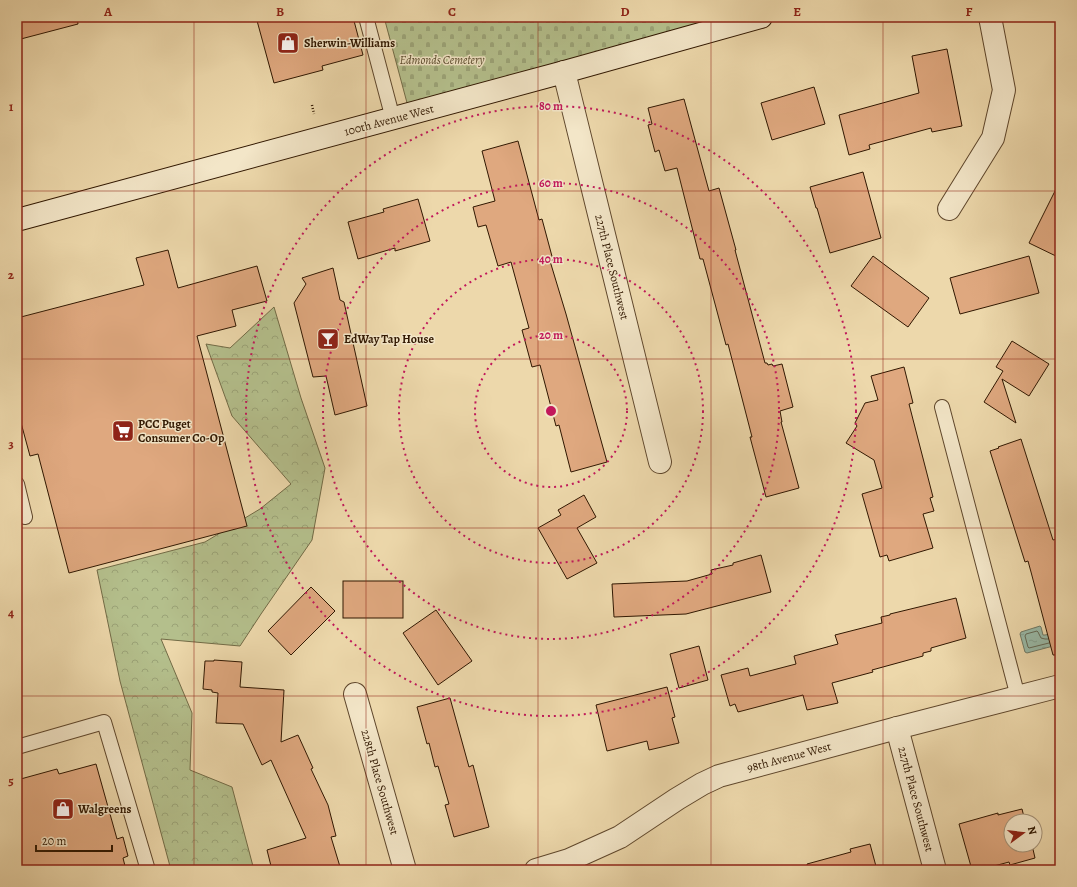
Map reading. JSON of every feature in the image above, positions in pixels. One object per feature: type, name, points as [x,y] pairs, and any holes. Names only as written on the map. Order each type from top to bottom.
[{"type":"street","name":"100th Avenue West","points":[[17,220],[393,119],[761,17]]},
{"type":"street","points":[[949,209],[993,138],[1004,90],[990,17]]},
{"type":"street","name":"227th Place Southwest","points":[[564,72],[660,462]]},
{"type":"street","name":"98th Avenue West","points":[[536,870],[569,860],[620,837],[677,799],[719,776],[1060,686]]},
{"type":"street","name":"228th Place Southwest","points":[[355,694],[405,870]]},
{"type":"street","name":"227th Place Southwest","points":[[897,728],[935,870]]},
{"type":"lane","points":[[366,17],[393,119]]},
{"type":"lane","points":[[942,406],[1018,697]]},
{"type":"lane","points":[[17,484],[25,517]]},
{"type":"lane","points":[[17,747],[104,722],[148,870]]},
{"type":"green space","name":"Edmonds Cemetery","points":[[384,17],[756,17],[410,114]]},
{"type":"green space","points":[[274,307],[301,398],[325,468],[312,540],[240,646],[161,639],[192,713],[190,770],[232,787],[254,870],[171,870],[120,681],[97,570],[205,542],[260,509],[291,484],[232,416],[206,344],[230,348]]},
{"type":"water","points":[[1040,626],[1043,635],[1055,633],[1057,645],[1027,653],[1025,652],[1020,634],[1021,632]]},
{"type":"building","points":[[17,17],[77,17],[78,24],[17,40]]},
{"type":"building","points":[[256,17],[353,17],[363,55],[322,66],[323,70],[274,83]]},
{"type":"building","points":[[947,49],[962,126],[932,132],[931,128],[869,145],[870,149],[849,155],[839,115],[919,93],[912,56]]},
{"type":"building","points":[[814,87],[825,124],[772,140],[761,103]]},
{"type":"building","points":[[684,99],[709,191],[719,188],[765,363],[768,365],[772,364],[773,366],[782,364],[793,407],[780,411],[781,422],[799,488],[766,497],[728,344],[726,345],[703,259],[700,259],[677,168],[665,171],[659,150],[655,152],[648,125],[652,124],[648,108]]},
{"type":"building","points":[[518,141],[539,220],[542,219],[553,260],[550,261],[607,462],[571,472],[559,425],[556,426],[540,365],[532,367],[522,330],[529,328],[511,262],[498,266],[486,225],[478,227],[473,207],[495,201],[482,151]]},
{"type":"building","points":[[863,172],[881,238],[830,253],[810,187]]},
{"type":"building","points":[[1060,181],[1060,258],[1029,243]]},
{"type":"building","points":[[418,199],[430,241],[395,251],[395,248],[358,259],[348,222],[384,212],[383,209]]},
{"type":"building","name":"PCC Puget Consumer Co-Op","points":[[168,250],[178,288],[257,266],[267,301],[232,310],[236,326],[197,336],[247,526],[69,573],[38,454],[30,456],[17,408],[17,318],[144,285],[136,258]]},
{"type":"building","points":[[873,256],[929,298],[908,327],[851,286]]},
{"type":"building","points":[[1029,256],[1039,293],[960,314],[950,278]]},
{"type":"building","name":"EdWay Tap House","points":[[333,268],[340,300],[344,302],[367,406],[335,415],[326,376],[313,377],[294,303],[306,284],[302,278]]},
{"type":"building","points":[[1012,341],[1049,364],[1029,396],[1002,379],[1016,423],[984,402],[1003,371],[996,367]]},
{"type":"building","points":[[904,367],[913,403],[909,404],[933,497],[930,498],[934,511],[923,514],[933,548],[889,561],[887,555],[880,557],[862,494],[882,488],[874,460],[846,443],[857,426],[855,423],[865,403],[878,400],[871,376]]},
{"type":"building","points":[[1021,439],[1053,540],[1060,538],[1060,655],[1053,655],[1028,561],[1025,562],[990,451]]},
{"type":"building","points":[[584,495],[596,517],[577,528],[597,563],[567,579],[538,528],[561,515],[558,510]]},
{"type":"building","points":[[761,555],[771,592],[686,614],[614,617],[612,584],[687,581],[712,574],[711,570],[733,565],[733,563]]},
{"type":"building","points":[[343,581],[403,581],[403,618],[343,618]]},
{"type":"building","points":[[311,587],[335,611],[291,655],[268,631]]},
{"type":"building","points":[[956,598],[966,638],[931,648],[931,651],[923,653],[923,656],[832,683],[838,703],[807,710],[803,695],[738,712],[735,704],[730,706],[721,675],[748,668],[750,676],[796,664],[794,656],[838,644],[835,635],[882,623],[881,617],[890,614]]},
{"type":"building","points":[[436,610],[472,661],[438,685],[403,633]]},
{"type":"building","points":[[699,646],[708,680],[679,688],[670,654]]},
{"type":"building","points":[[214,660],[242,662],[240,687],[284,690],[281,742],[298,735],[313,768],[311,769],[328,805],[336,836],[331,837],[341,870],[272,870],[267,850],[306,838],[271,760],[262,765],[243,724],[216,723],[218,693],[212,692],[212,690],[203,689],[205,661]]},
{"type":"building","points":[[667,687],[675,717],[672,718],[679,743],[649,750],[647,741],[607,751],[596,705]]},
{"type":"building","points":[[450,698],[469,767],[473,765],[489,827],[454,837],[445,805],[449,804],[438,766],[435,767],[429,743],[427,744],[417,707]]},
{"type":"building","name":"Walgreens","points":[[96,764],[117,839],[123,837],[128,856],[123,858],[126,870],[17,870],[17,780],[57,769],[59,774]]},
{"type":"building","points":[[1022,809],[1023,813],[1006,813]]},
{"type":"building","points":[[998,813],[998,815],[1003,814],[1003,853],[1034,853],[1035,858],[1010,865],[1009,862],[979,870],[972,870],[959,824]]},
{"type":"building","points":[[870,844],[877,870],[808,870],[807,864],[851,852],[850,849]]},
{"type":"place","name":"Sherwin-Williams","points":[[288,43]]},
{"type":"place","name":"EdWay Tap House","points":[[328,339]]},
{"type":"place","name":"PCC Puget Consumer Co-Op","points":[[123,431]]},
{"type":"place","name":"Walgreens","points":[[63,809]]}]
